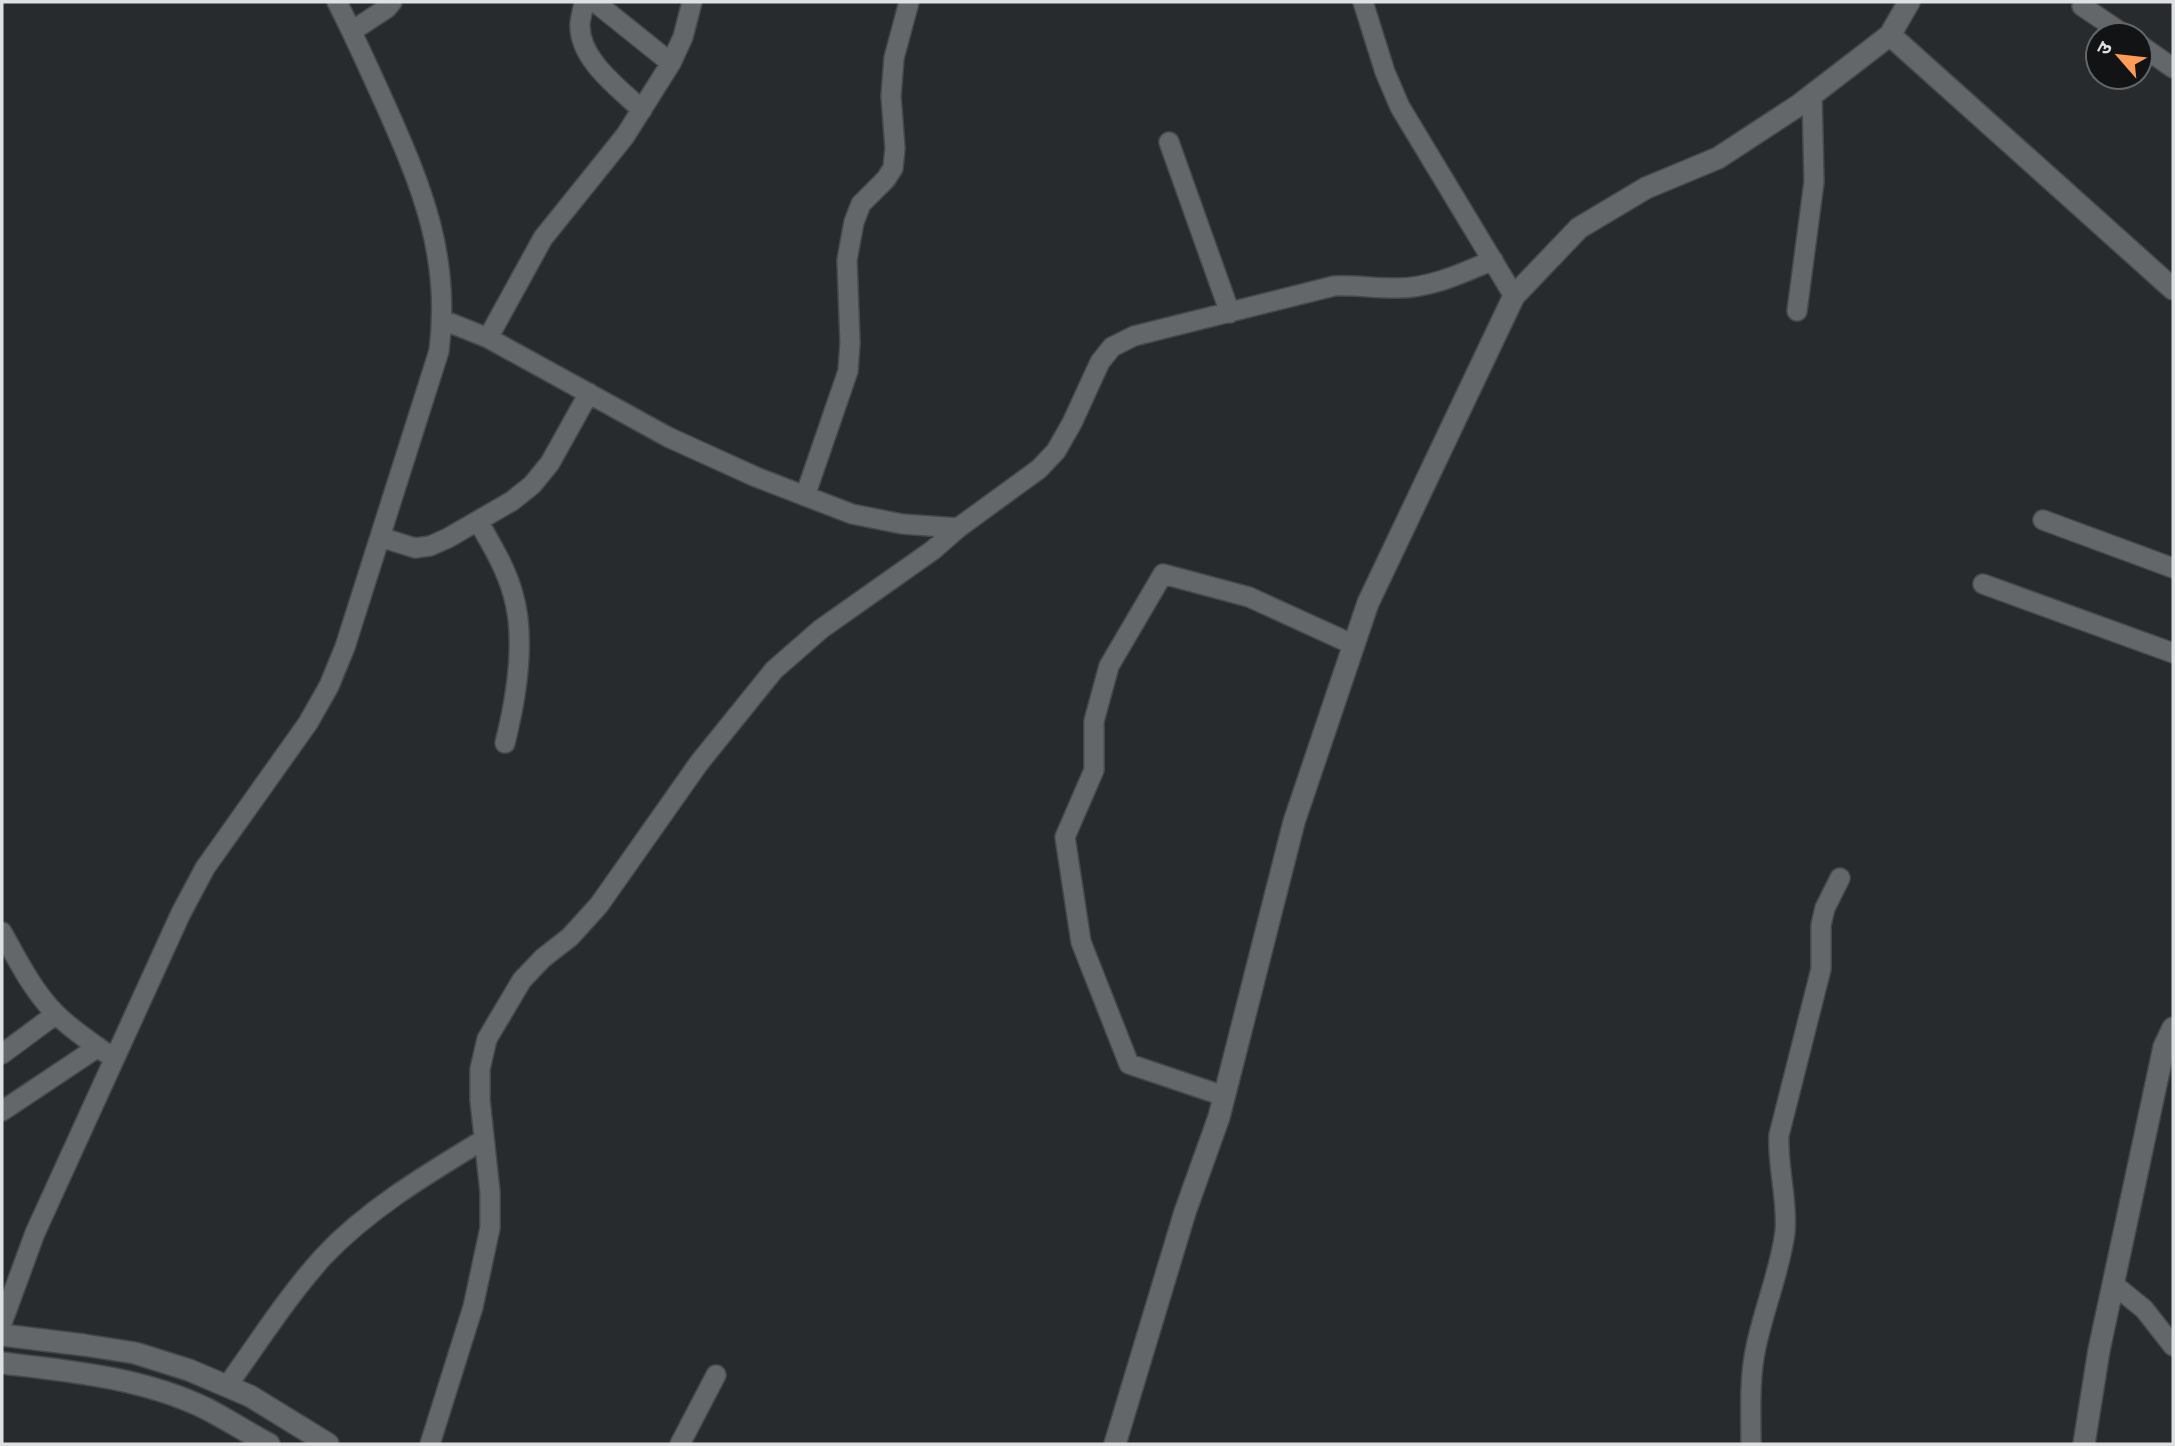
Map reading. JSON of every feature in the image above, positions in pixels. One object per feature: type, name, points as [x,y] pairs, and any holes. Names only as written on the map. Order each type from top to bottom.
[{"type":"street","points":[[2,1323],[105,1053],[205,868],[308,723],[329,686],[345,647],[439,351],[443,320],[435,235],[417,175],[337,2]]},
{"type":"street","points":[[352,31],[392,2]]},
{"type":"street","points":[[584,2],[580,24],[588,54],[603,73],[642,110]]},
{"type":"street","points":[[595,2],[671,63]]},
{"type":"street","points":[[488,338],[543,238],[601,168],[671,63],[683,37],[691,2]]},
{"type":"street","points":[[805,496],[848,371],[847,260],[854,222],[861,204],[887,179],[893,168],[895,148],[891,96],[894,58],[909,2]]},
{"type":"street","points":[[1363,2],[1385,72],[1400,107],[1514,296]]},
{"type":"street","points":[[1115,1444],[1185,1212],[1219,1117],[1294,822],[1368,603],[1514,296],[1579,228],[1646,188],[1718,158],[1812,94],[1889,36],[1909,2]]},
{"type":"street","points":[[2082,6],[2104,21]]},
{"type":"street","points":[[1889,36],[2173,289]]},
{"type":"street","points":[[2154,55],[2173,68]]},
{"type":"street","points":[[1797,311],[1814,182],[1812,94]]},
{"type":"street","points":[[1169,142],[1230,313]]},
{"type":"street","points":[[430,1444],[473,1307],[490,1227],[490,1192],[480,1100],[480,1069],[487,1039],[522,980],[543,958],[570,937],[599,905],[699,763],[774,670],[821,629],[933,550],[958,528],[1039,469],[1056,451],[1100,362],[1112,347],[1133,336],[1334,286],[1395,288],[1423,285],[1457,276],[1493,260]]},
{"type":"street","points":[[443,320],[488,338],[668,437],[805,496],[852,514],[902,524],[958,528]]},
{"type":"street","points":[[380,537],[415,548],[430,546],[512,502],[532,485],[550,463],[589,393]]},
{"type":"street","points":[[2043,520],[2173,568]]},
{"type":"street","points":[[478,521],[496,553],[513,593],[519,621],[513,714],[505,743]]},
{"type":"street","points":[[1224,1096],[1129,1064],[1081,942],[1065,837],[1094,770],[1094,721],[1109,666],[1163,574],[1249,597],[1354,645]]},
{"type":"street","points":[[1983,584],[2173,653]]},
{"type":"street","points":[[1751,1444],[1755,1348],[1776,1279],[1785,1231],[1785,1198],[1778,1159],[1779,1135],[1821,969],[1823,916],[1840,878]]},
{"type":"street","points":[[2,932],[33,987],[56,1014],[105,1053]]},
{"type":"street","points":[[2,1054],[56,1014]]},
{"type":"street","points":[[2084,1444],[2113,1284],[2164,1048],[2173,1028]]},
{"type":"street","points":[[2,1111],[105,1053]]},
{"type":"street","points":[[227,1387],[294,1291],[324,1256],[360,1222],[432,1171],[484,1140]]},
{"type":"street","points":[[2113,1284],[2144,1309],[2173,1346]]},
{"type":"street","points":[[2,1335],[135,1353],[189,1370],[250,1396],[328,1444]]},
{"type":"street","points":[[2,1363],[81,1372],[150,1388],[206,1409],[269,1444]]},
{"type":"street","points":[[680,1444],[716,1375]]}]
